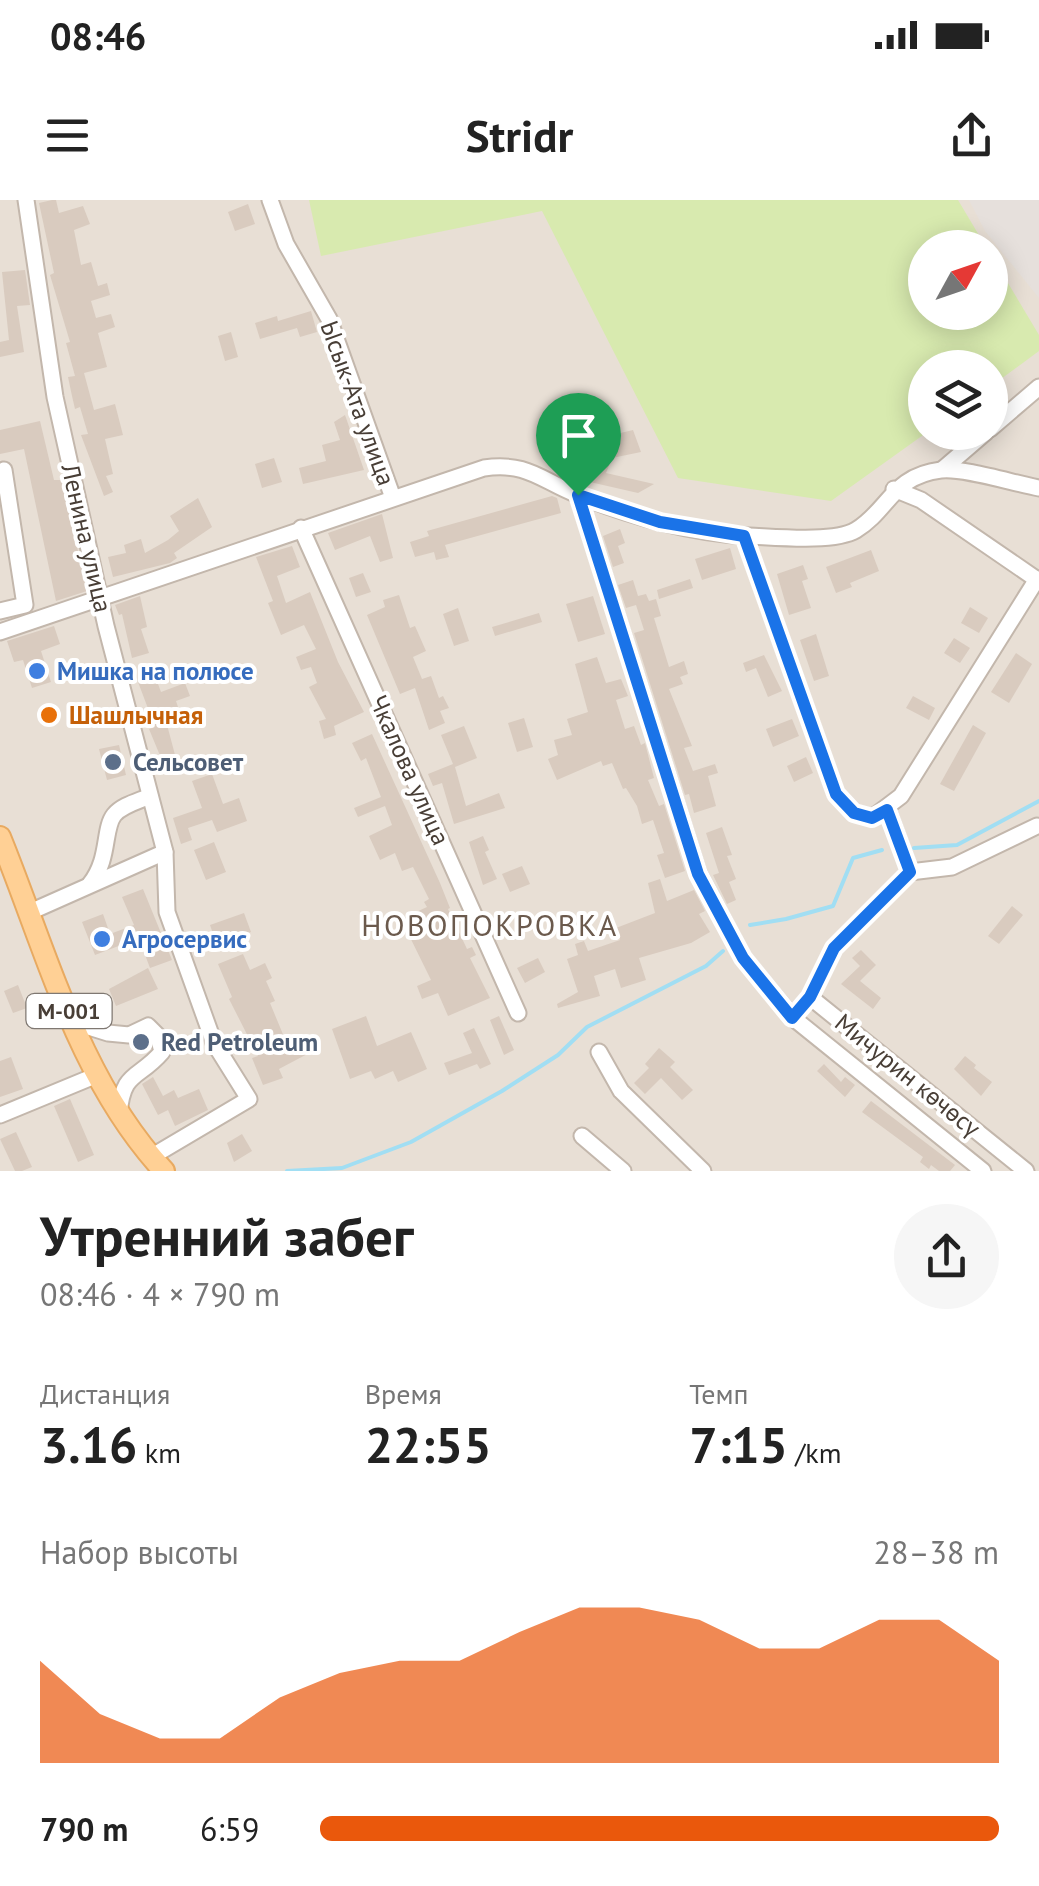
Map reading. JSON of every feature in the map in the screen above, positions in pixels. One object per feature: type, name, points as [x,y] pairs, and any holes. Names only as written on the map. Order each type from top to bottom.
[{"type":"main road","name":"Ленина улица","points":[[0,837],[97,1075],[119,1115],[158,1164]]},
{"type":"street","name":"Ленина улица","points":[[26,200],[55,397],[100,599],[164,852],[168,912],[214,1043],[250,1099],[158,1164]]},
{"type":"street","name":"Ысык-Ата улица","points":[[270,200],[286,244],[330,319],[393,498]]},
{"type":"street","points":[[1008,414],[1039,387]]},
{"type":"street","points":[[0,632],[484,468],[508,465],[578,495],[660,522],[744,536],[826,537],[852,533],[894,490],[912,478],[944,469],[966,450]]},
{"type":"street","points":[[944,469],[1039,488]]},
{"type":"street","points":[[0,611],[25,605],[4,470]]},
{"type":"street","points":[[744,536],[836,794],[854,813],[872,818],[900,796],[1038,580],[921,500],[894,490]]},
{"type":"street","name":"Мичурин көчөсү","points":[[578,495],[698,874],[743,958],[792,1018],[983,1171]]},
{"type":"street","name":"Чкалова улица","points":[[301,528],[518,1012]]},
{"type":"street","points":[[90,884],[102,869],[114,814],[150,796]]},
{"type":"street","points":[[887,810],[910,872]]},
{"type":"street","points":[[810,997],[834,948],[910,872],[952,867],[1038,826]]},
{"type":"street","points":[[30,912],[164,852]]},
{"type":"street","name":"Мичурин көчөсү","points":[[792,1018],[810,997],[1026,1171]]},
{"type":"street","points":[[73,1022],[108,1034],[129,1035],[148,1026],[158,1036],[162,1052],[126,1084],[121,1092],[119,1115]]},
{"type":"street","points":[[598,1052],[621,1091],[703,1171]]},
{"type":"street","points":[[0,1115],[97,1075]]},
{"type":"street","points":[[582,1136],[622,1171]]},
{"type":"shaded area","name":"НОВОПОКРОВКА","points":[[0,200],[1039,200],[1039,1171],[0,1171]]},
{"type":"shaded area","points":[[969,200],[1039,200],[1039,298],[1008,260],[1008,230],[984,230]]},
{"type":"green space","points":[[309,200],[958,200],[976,230],[908,230],[908,330],[1008,330],[1008,283],[1039,335],[1039,351],[1008,374],[1008,350],[908,350],[908,446],[831,501],[678,478],[542,211],[321,256]]},
{"type":"building","points":[[56,200],[59,213],[83,206],[90,224],[74,230],[81,265],[91,262],[98,286],[107,283],[110,295],[91,301],[96,318],[111,314],[115,327],[98,333],[107,367],[84,373],[94,410],[115,404],[123,435],[105,439],[113,474],[106,476],[113,492],[104,496],[81,435],[88,434],[80,407],[75,409],[68,377],[75,376],[66,343],[70,342],[50,275],[54,273],[39,203]]},
{"type":"building","points":[[248,204],[255,224],[235,231],[228,212]]},
{"type":"building","points":[[25,270],[30,305],[17,306],[24,352],[0,357],[0,342],[9,340],[2,272]]},
{"type":"building","points":[[311,311],[317,332],[300,337],[297,328],[260,339],[255,323]]},
{"type":"building","points":[[231,332],[238,357],[225,361],[218,336]]},
{"type":"building","points":[[345,415],[364,470],[303,484],[299,468],[326,461],[322,445],[340,440],[334,422]]},
{"type":"building","points":[[40,421],[54,480],[62,480],[87,591],[56,601],[24,449],[0,454],[0,430]]},
{"type":"building","points":[[603,422],[608,436],[633,430],[641,452],[612,458],[606,473],[654,484],[638,493],[568,477],[579,425]]},
{"type":"building","points":[[274,458],[282,482],[262,488],[255,464]]},
{"type":"building","points":[[552,496],[557,498],[561,513],[445,545],[449,557],[436,560],[434,552],[415,557],[410,542],[429,536],[427,531]]},
{"type":"building","points":[[198,498],[212,527],[174,553],[177,558],[170,563],[113,577],[108,557],[126,553],[124,545],[141,539],[145,553],[168,540],[179,531],[170,516]]},
{"type":"building","points":[[382,514],[393,558],[380,562],[370,536],[335,550],[328,533]]},
{"type":"building","points":[[620,529],[625,543],[618,546],[624,563],[613,567],[603,536]]},
{"type":"building","points":[[292,546],[300,567],[277,576],[286,603],[310,592],[338,662],[364,712],[334,726],[336,735],[324,739],[319,721],[326,719],[309,687],[317,683],[311,667],[301,670],[296,657],[316,649],[304,625],[281,635],[256,557]]},
{"type":"building","points":[[730,548],[736,569],[702,580],[695,559]]},
{"type":"building","points":[[871,550],[879,571],[836,593],[826,567]]},
{"type":"building","points":[[803,565],[808,579],[802,581],[811,608],[789,615],[777,574]]},
{"type":"building","points":[[363,573],[371,592],[356,597],[349,578]]},
{"type":"building","points":[[690,579],[693,588],[659,599],[657,590]]},
{"type":"building","points":[[633,580],[638,596],[646,594],[649,601],[656,599],[661,616],[654,618],[669,667],[684,661],[688,674],[680,677],[683,684],[669,689],[692,746],[684,748],[693,771],[715,764],[718,773],[708,776],[716,806],[694,813],[634,633],[644,630],[636,605],[626,608],[618,585]]},
{"type":"building","points":[[399,595],[410,628],[415,626],[426,651],[413,657],[422,679],[431,676],[439,698],[443,696],[449,708],[440,711],[445,723],[429,730],[415,688],[400,694],[367,615],[385,607],[383,600]]},
{"type":"building","points":[[140,596],[147,627],[141,629],[149,653],[132,658],[122,614],[115,605]]},
{"type":"building","points":[[593,596],[605,634],[578,642],[566,604]]},
{"type":"building","points":[[970,607],[988,618],[979,633],[961,623]]},
{"type":"building","points":[[458,608],[469,641],[454,646],[443,614]]},
{"type":"building","points":[[539,613],[542,622],[495,636],[492,627]]},
{"type":"building","points":[[54,626],[60,644],[41,651],[51,682],[32,688],[23,660],[14,662],[7,641]]},
{"type":"building","points":[[816,634],[829,676],[814,681],[800,640]]},
{"type":"building","points":[[954,638],[970,648],[960,663],[944,653]]},
{"type":"building","points":[[1016,653],[1032,664],[1009,703],[991,692]]},
{"type":"building","points":[[764,655],[782,691],[768,697],[756,668],[746,672],[743,663]]},
{"type":"building","points":[[597,657],[606,683],[621,679],[628,696],[616,700],[625,729],[634,726],[641,745],[645,743],[654,778],[648,780],[659,806],[664,804],[685,871],[665,878],[657,855],[664,853],[653,820],[642,824],[637,806],[623,789],[612,763],[603,766],[601,761],[557,780],[548,759],[558,755],[554,740],[572,735],[567,719],[588,712],[575,664]]},
{"type":"building","points":[[155,676],[161,692],[185,683],[190,696],[176,701],[181,716],[166,721],[178,766],[166,770],[149,729],[155,727],[138,682]]},
{"type":"building","points":[[913,696],[935,708],[929,720],[906,708]]},
{"type":"building","points":[[524,718],[533,747],[517,752],[508,723]]},
{"type":"building","points":[[792,719],[799,736],[773,747],[766,729]]},
{"type":"building","points":[[973,725],[986,733],[954,791],[940,784]]},
{"type":"building","points":[[464,726],[477,758],[455,767],[466,806],[499,793],[505,808],[454,824],[442,783],[433,786],[428,774],[453,764],[441,735]]},
{"type":"building","points":[[372,734],[440,883],[448,909],[467,949],[472,947],[476,955],[470,958],[490,998],[448,1016],[438,993],[422,999],[417,986],[431,980],[401,919],[427,907],[424,902],[429,899],[413,867],[402,871],[395,853],[380,860],[369,836],[392,825],[385,806],[358,817],[354,808],[381,797],[366,758],[361,761],[352,743]]},
{"type":"building","name":"Сельсовет","points":[[119,745],[126,775],[107,780],[99,749]]},
{"type":"building","points":[[806,757],[813,773],[794,782],[787,766]]},
{"type":"building","points":[[212,774],[223,804],[239,798],[247,821],[217,832],[212,820],[188,828],[192,840],[181,844],[173,818],[202,808],[192,781]]},
{"type":"building","points":[[722,827],[736,879],[729,882],[736,900],[727,904],[713,875],[719,873],[706,833]]},
{"type":"building","points":[[483,836],[489,850],[485,852],[497,879],[483,885],[469,842]]},
{"type":"building","points":[[214,842],[226,872],[206,880],[194,850]]},
{"type":"building","points":[[522,866],[530,884],[510,892],[502,874]]},
{"type":"building","points":[[660,879],[667,901],[694,890],[705,911],[699,914],[710,932],[691,943],[639,958],[646,980],[621,988],[615,969],[594,976],[600,996],[558,1008],[557,1004],[578,992],[567,959],[578,955],[575,944],[584,941],[588,951],[620,940],[616,928],[655,913],[648,883]]},
{"type":"building","points":[[143,889],[172,960],[150,968],[141,944],[131,947],[129,942],[95,955],[82,922],[103,914],[110,934],[134,925],[122,897]]},
{"type":"building","points":[[1012,906],[1023,915],[999,944],[988,936]]},
{"type":"building","points":[[244,913],[251,932],[217,945],[210,925]]},
{"type":"building","points":[[861,950],[876,965],[860,981],[881,998],[873,1009],[841,984],[860,966],[852,958]]},
{"type":"building","points":[[243,954],[250,970],[265,963],[272,978],[266,981],[275,1001],[270,1003],[287,1044],[308,1038],[313,1051],[279,1069],[283,1078],[263,1085],[252,1058],[258,1056],[229,999],[232,997],[218,964]]},
{"type":"building","points":[[538,958],[545,972],[525,983],[517,968]]},
{"type":"building","points":[[148,968],[158,989],[116,1006],[109,989]]},
{"type":"building","points":[[18,985],[27,1008],[13,1013],[4,991]]},
{"type":"building","points":[[366,1016],[377,1046],[411,1032],[427,1069],[398,1082],[393,1071],[375,1079],[371,1071],[350,1079],[332,1029]]},
{"type":"building","points":[[499,1016],[514,1050],[504,1055],[490,1020]]},
{"type":"building","points":[[474,1028],[491,1064],[480,1069],[477,1064],[449,1075],[444,1063],[472,1053],[463,1033]]},
{"type":"building","points":[[659,1048],[675,1062],[670,1067],[693,1090],[682,1100],[661,1078],[645,1094],[634,1083],[649,1068],[645,1064]]},
{"type":"building","points":[[965,1056],[992,1082],[981,1096],[954,1069]]},
{"type":"building","points":[[11,1057],[23,1089],[0,1097],[0,1061]]},
{"type":"building","points":[[824,1064],[841,1082],[845,1077],[855,1085],[845,1097],[817,1071]]},
{"type":"building","points":[[153,1077],[163,1096],[174,1090],[178,1098],[199,1089],[208,1110],[175,1126],[168,1110],[158,1115],[142,1084]]},
{"type":"building","points":[[70,1099],[94,1155],[78,1162],[54,1106]]},
{"type":"building","points":[[871,1101],[955,1165],[950,1171],[939,1171],[931,1165],[929,1169],[920,1162],[923,1157],[862,1112]]},
{"type":"building","points":[[16,1132],[32,1167],[22,1171],[15,1171],[0,1139]]},
{"type":"building","points":[[242,1134],[252,1151],[234,1162],[227,1143]]},
{"type":"waterway","points":[[914,848],[957,845],[1039,801]]},
{"type":"waterway","points":[[750,925],[833,906],[853,858],[882,850]]},
{"type":"waterway","points":[[287,1171],[342,1168],[411,1142],[558,1055],[587,1027],[706,966],[723,951]]},
{"type":"place","name":"Мишка на полюсе","points":[[37,671]]},
{"type":"place","name":"Шашлычная","points":[[49,715]]},
{"type":"place","name":"Сельсовет","points":[[113,762]]},
{"type":"place","name":"Агросервис","points":[[102,939]]},
{"type":"place","name":"Red Petroleum","points":[[141,1042]]},
{"type":"district","name":"НОВОПОКРОВКА","points":[[490,926]]},
{"type":"route","points":[[578,495],[660,522],[744,536],[836,794],[854,813],[872,818],[887,810],[910,872],[834,948],[810,997],[792,1018],[743,958],[698,874],[578,495]]}]
